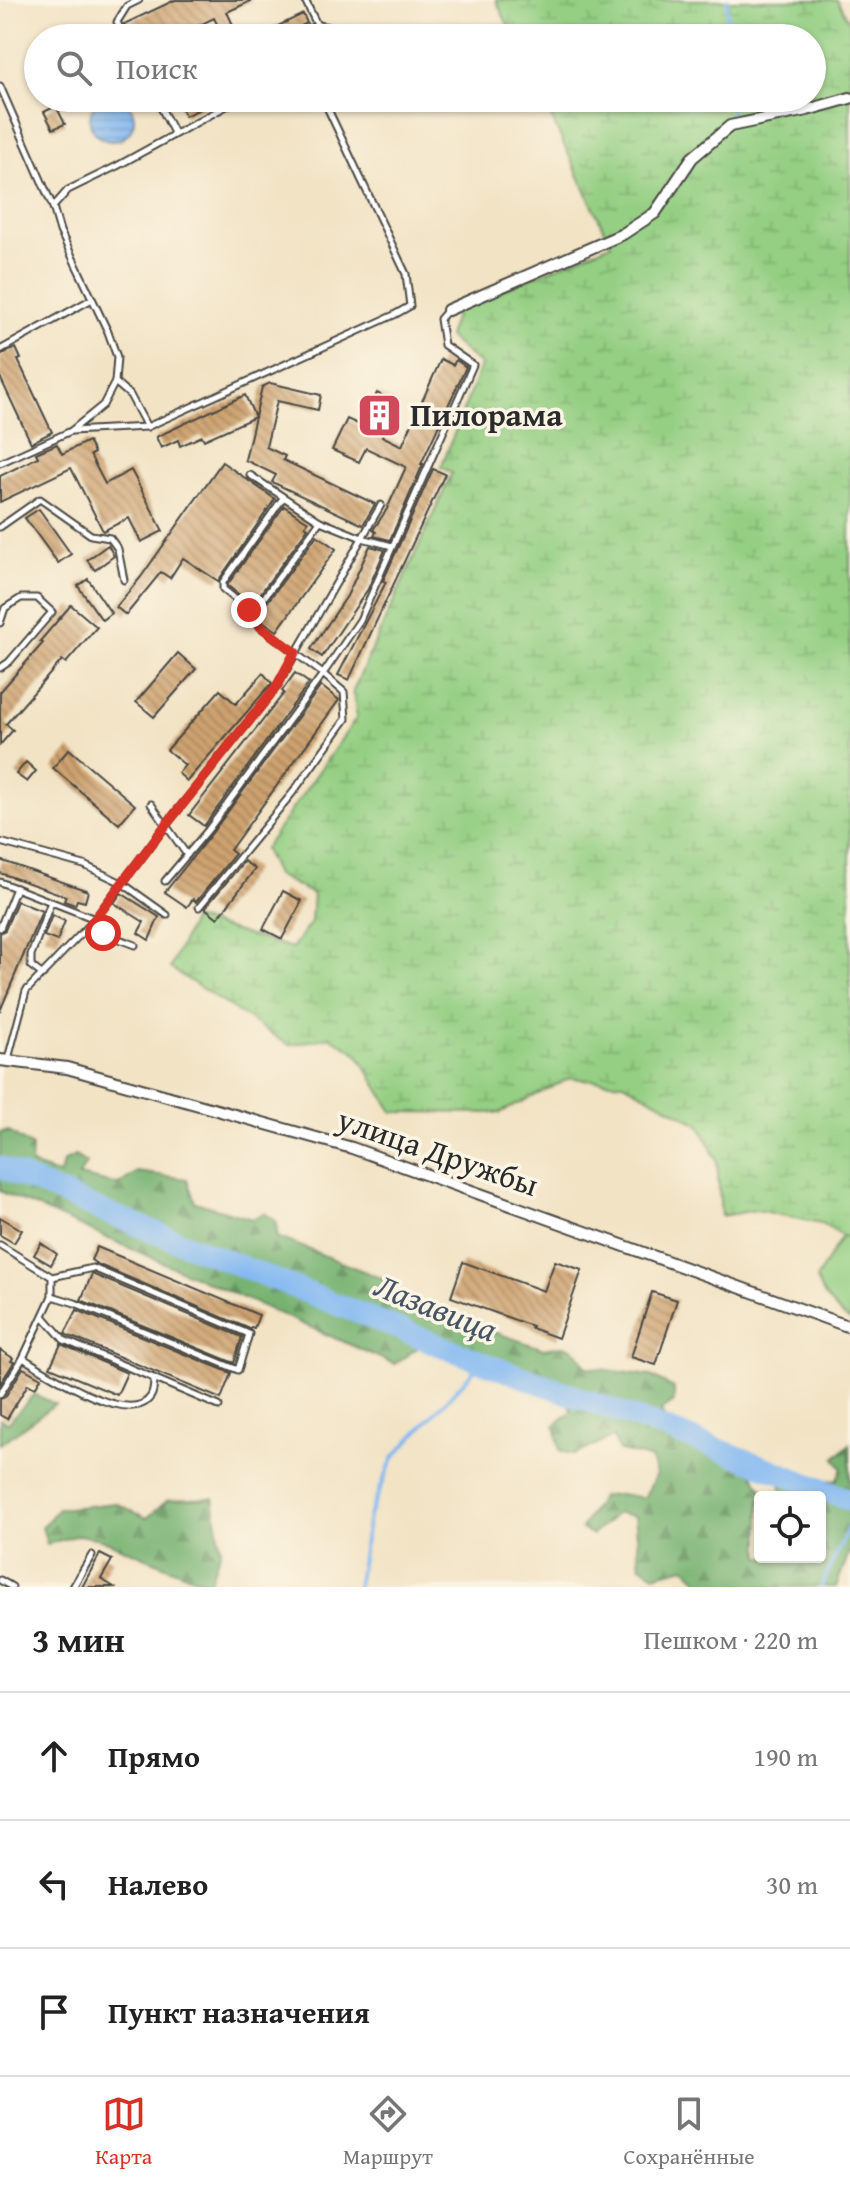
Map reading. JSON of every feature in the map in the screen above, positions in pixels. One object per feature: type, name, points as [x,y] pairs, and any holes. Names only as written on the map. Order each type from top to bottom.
[{"type":"street","points":[[826,105],[850,98]]},
{"type":"street","points":[[448,310],[623,234],[655,213],[692,158],[730,126],[797,112]]},
{"type":"street","name":"улица Дружбы","points":[[4,1060],[67,1068],[352,1148],[850,1327]]},
{"type":"lane","points":[[118,24],[127,6],[139,0]]},
{"type":"lane","points":[[305,0],[317,24]]},
{"type":"lane","points":[[0,86],[117,357],[115,382],[103,405],[71,431],[0,463]]},
{"type":"lane","points":[[163,112],[174,133]]},
{"type":"lane","points":[[53,207],[68,190],[214,112]]},
{"type":"lane","points":[[71,431],[147,427],[410,306],[406,274],[329,112]]},
{"type":"lane","points":[[0,350],[92,299]]},
{"type":"lane","points":[[165,881],[208,830],[360,620],[473,365],[444,345],[440,319],[448,310]]},
{"type":"lane","points":[[115,382],[130,395],[147,427]]},
{"type":"lane","points":[[250,475],[320,521],[392,546]]},
{"type":"lane","points":[[199,907],[294,791],[346,719],[344,692],[261,627],[252,614],[223,589],[223,582],[283,498]]},
{"type":"lane","points":[[0,527],[40,499],[91,535],[110,538],[118,549],[124,580]]},
{"type":"lane","points":[[4,1060],[26,991],[95,919],[277,686],[381,505]]},
{"type":"lane","points":[[252,614],[320,521]]},
{"type":"lane","points":[[0,623],[5,608],[21,598],[37,598],[52,612],[9,662],[0,668]]},
{"type":"lane","points":[[151,804],[187,855]]},
{"type":"lane","points":[[0,842],[84,865],[122,883],[167,915]]},
{"type":"lane","points":[[0,882],[95,919],[103,933],[135,945]]},
{"type":"lane","points":[[0,928],[16,888]]},
{"type":"lane","points":[[43,975],[31,966],[31,955],[51,902]]},
{"type":"lane","points":[[0,1245],[52,1277],[93,1268],[249,1334],[238,1370],[52,1296]]},
{"type":"lane","points":[[0,1394],[23,1358],[52,1296],[52,1277]]},
{"type":"lane","points":[[43,1316],[64,1340],[219,1406]]},
{"type":"lane","points":[[23,1358],[71,1388],[132,1407],[145,1404],[153,1393],[154,1378]]},
{"type":"lane","points":[[73,1587],[92,1555]]},
{"type":"lane","points":[[0,1580],[12,1587]]},
{"type":"green space","points":[[496,0],[837,0],[850,23],[850,1237],[842,1236],[821,1223],[756,1210],[721,1216],[717,1160],[699,1124],[624,1083],[570,1078],[500,1113],[393,1112],[357,1053],[331,1037],[289,1045],[170,968],[193,919],[292,948],[311,922],[313,894],[276,875],[264,849],[357,717],[353,691],[452,473],[441,467],[481,365],[448,337],[457,309],[611,244],[549,112],[826,112],[826,24],[507,24]]},
{"type":"green space","points":[[8,1131],[32,1147],[31,1165],[60,1175],[63,1162],[75,1156],[86,1163],[79,1176],[118,1185],[137,1172],[187,1179],[195,1202],[252,1219],[264,1213],[276,1221],[277,1237],[386,1280],[403,1301],[544,1349],[570,1347],[586,1367],[651,1376],[674,1388],[674,1402],[661,1411],[675,1440],[751,1472],[764,1491],[754,1491],[754,1563],[826,1563],[826,1491],[782,1491],[780,1486],[788,1472],[806,1478],[836,1481],[842,1469],[835,1458],[850,1444],[850,1550],[836,1587],[705,1587],[685,1567],[654,1575],[640,1565],[635,1516],[617,1513],[592,1535],[581,1529],[601,1497],[621,1494],[644,1498],[656,1474],[650,1458],[619,1451],[613,1437],[575,1455],[560,1451],[555,1425],[572,1411],[566,1398],[422,1345],[394,1364],[0,1191],[0,1132]]},
{"type":"green space","points":[[842,1236],[850,1237],[850,1321],[830,1302],[816,1279]]},
{"type":"green space","points":[[34,1394],[55,1404],[0,1444],[0,1419],[8,1423]]},
{"type":"green space","points":[[213,1498],[221,1549],[209,1584],[101,1539],[78,1535],[47,1544],[42,1527],[58,1509],[116,1503],[147,1518],[168,1500]]},
{"type":"water","points":[[92,112],[132,112],[132,127],[120,139],[104,139],[92,127]]},
{"type":"building","points":[[175,0],[253,0],[227,12],[233,24],[217,24],[214,18],[202,24],[124,24]]},
{"type":"building","points":[[303,14],[307,23],[305,24],[282,24]]},
{"type":"building","points":[[44,112],[59,112],[65,124],[53,129]]},
{"type":"building","points":[[16,348],[21,359],[18,360],[52,432],[31,443],[0,377],[0,355]]},
{"type":"building","points":[[441,359],[453,365],[456,360],[466,367],[390,540],[374,536],[376,532],[373,530],[387,509],[406,467],[366,448],[359,462],[332,450],[347,419],[362,426],[377,393],[397,403],[382,436],[402,446]]},
{"type":"building","points":[[270,383],[321,395],[318,410],[277,401],[266,447],[285,456],[283,460],[375,504],[363,525],[272,482],[276,475],[245,460],[262,387]]},
{"type":"building","points":[[245,395],[255,417],[204,440],[202,436],[180,446],[178,440],[161,448],[156,437]]},
{"type":"building","points":[[88,441],[94,453],[90,455],[105,484],[131,470],[163,531],[141,542],[129,518],[103,531],[71,468],[0,502],[0,476],[38,457],[36,453],[57,444],[62,454]]},
{"type":"building","points":[[222,462],[275,499],[218,581],[183,558],[170,578],[161,572],[126,615],[116,607],[141,577]]},
{"type":"building","points":[[433,469],[445,474],[349,680],[338,675],[386,582],[383,581]]},
{"type":"building","points":[[284,506],[308,522],[305,526],[308,528],[252,605],[228,584]]},
{"type":"building","points":[[39,509],[71,554],[58,563],[25,518]]},
{"type":"building","points":[[317,535],[336,549],[277,631],[264,622],[260,612]]},
{"type":"building","points":[[108,545],[114,556],[95,570],[87,560]]},
{"type":"building","points":[[370,546],[385,550],[368,589],[322,657],[311,649],[347,596]]},
{"type":"building","points":[[88,579],[111,613],[102,620],[78,586]]},
{"type":"building","points":[[71,605],[97,627],[66,663],[62,660],[6,724],[13,730],[0,745],[0,692]]},
{"type":"building","points":[[178,653],[196,669],[154,717],[136,702]]},
{"type":"building","points":[[263,673],[272,683],[187,781],[178,773],[185,765],[167,750],[220,690],[236,704]]},
{"type":"building","points":[[295,673],[309,683],[204,826],[189,815],[284,693],[282,691]]},
{"type":"building","points":[[321,686],[339,700],[230,850],[235,854],[196,902],[193,899],[187,907],[165,892]]},
{"type":"building","points":[[69,749],[135,805],[119,824],[53,768]]},
{"type":"building","points":[[26,762],[36,771],[27,782],[16,774]]},
{"type":"building","points":[[0,860],[88,891],[85,902],[77,900],[75,905],[64,901],[66,896],[0,873]]},
{"type":"building","points":[[244,861],[255,869],[218,918],[205,908]]},
{"type":"building","points":[[283,891],[302,901],[282,939],[263,929]]},
{"type":"building","points":[[121,893],[159,917],[149,940],[138,933],[144,922],[114,903]]},
{"type":"building","points":[[17,901],[42,911],[0,1011],[0,933],[5,930]]},
{"type":"building","points":[[52,915],[65,921],[57,941],[44,936]]},
{"type":"building","points":[[0,1217],[22,1230],[14,1243],[0,1235]]},
{"type":"building","points":[[41,1243],[57,1254],[51,1265],[34,1255]]},
{"type":"building","points":[[97,1247],[259,1315],[254,1328],[250,1329],[97,1264],[91,1260]]},
{"type":"building","points":[[555,1261],[582,1270],[558,1338],[451,1297],[463,1262],[544,1291]]},
{"type":"building","points":[[92,1274],[242,1337],[234,1363],[81,1300]]},
{"type":"building","points":[[652,1292],[677,1300],[656,1365],[631,1357]]},
{"type":"building","points":[[77,1310],[231,1373],[221,1399],[67,1335],[65,1333]]},
{"type":"building","points":[[61,1344],[127,1373],[117,1395],[50,1367]]},
{"type":"building","points":[[0,1350],[14,1362],[0,1384]]},
{"type":"building","points":[[23,1368],[41,1378],[35,1388],[28,1384],[7,1419],[0,1415],[0,1399],[5,1397]]},
{"type":"building","points":[[100,1554],[112,1560],[101,1579],[114,1587],[82,1587]]},
{"type":"waterway","points":[[727,0],[728,24]]},
{"type":"waterway","name":"Лазавица","points":[[0,1167],[97,1209],[482,1362],[850,1500]]},
{"type":"waterway","points":[[357,1587],[369,1516],[393,1458],[482,1362]]},
{"type":"waterway","points":[[821,1587],[850,1524]]},
{"type":"place","name":"Пилорама","points":[[379,415]]},
{"type":"route","points":[[103,933],[95,919],[277,686],[295,652],[261,627],[249,610]]}]
